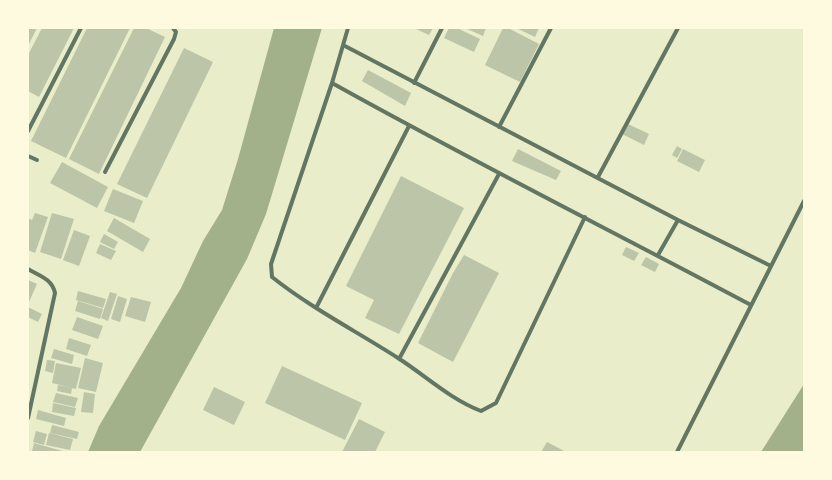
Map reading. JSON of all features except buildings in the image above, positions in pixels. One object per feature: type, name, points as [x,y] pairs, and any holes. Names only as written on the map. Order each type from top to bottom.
[{"type":"street","points":[[28,132],[82,28]]},
{"type":"street","points":[[105,172],[174,39],[176,32],[173,28]]},
{"type":"street","points":[[348,28],[332,83],[273,257],[271,264],[272,277],[316,308],[399,359],[464,405],[481,412],[496,403],[585,217]]},
{"type":"street","points":[[414,83],[442,28]]},
{"type":"street","points":[[499,127],[551,28]]},
{"type":"street","points":[[598,177],[678,28]]},
{"type":"street","points":[[344,46],[678,220],[771,266]]},
{"type":"street","points":[[332,83],[499,174],[585,217],[751,305]]},
{"type":"street","points":[[316,308],[409,126]]},
{"type":"street","points":[[28,156],[37,160]]},
{"type":"street","points":[[399,359],[499,174]]},
{"type":"street","points":[[677,452],[804,201]]},
{"type":"street","points":[[658,255],[678,220]]},
{"type":"street","points":[[28,269],[48,280],[53,285],[55,293],[28,418]]},
{"type":"shaded area","points":[[274,28],[322,28],[266,214],[247,259],[140,452],[88,452],[99,426],[181,288],[203,241],[222,210],[238,159]]},
{"type":"shaded area","points":[[804,384],[804,452],[761,452]]}]
